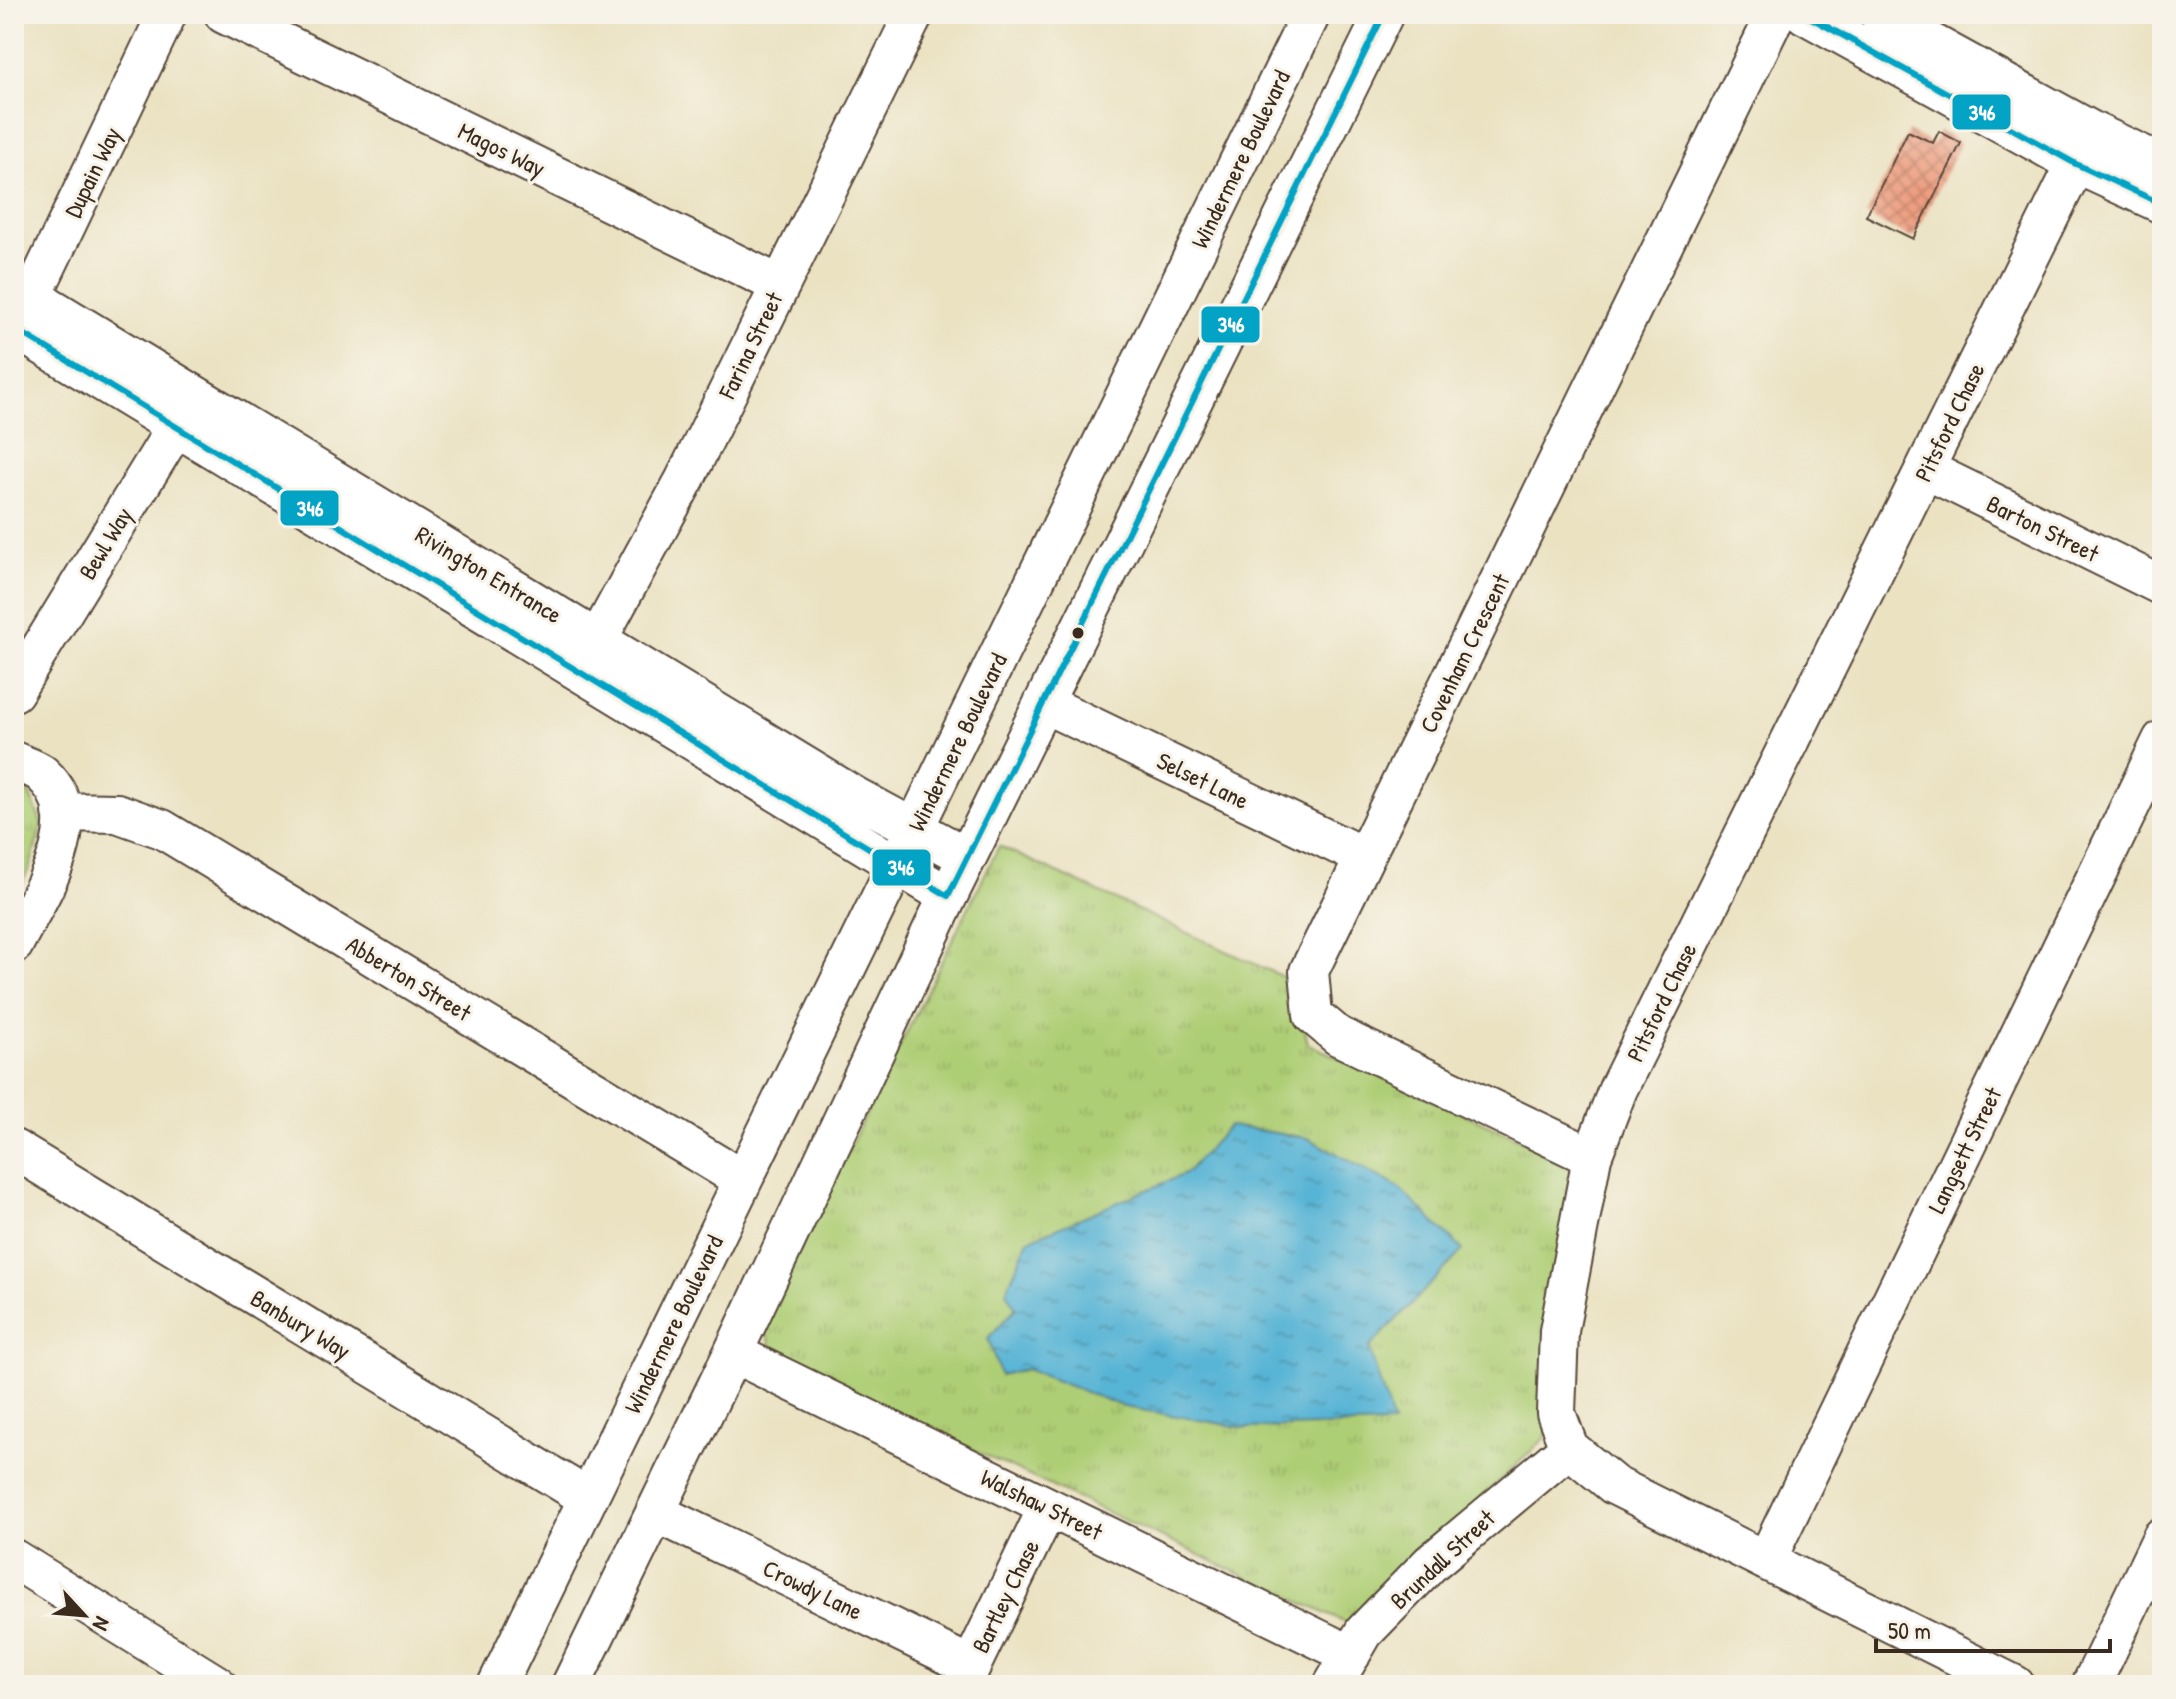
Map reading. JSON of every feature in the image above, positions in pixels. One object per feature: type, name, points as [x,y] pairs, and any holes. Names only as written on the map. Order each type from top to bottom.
[{"type":"street","name":"Dupain Way","points":[[19,310],[167,14]]},
{"type":"street","name":"Magos Way","points":[[224,14],[780,285]]},
{"type":"street","name":"Farina Street","points":[[580,673],[685,479],[914,14]]},
{"type":"street","name":"Windermere Boulevard","points":[[497,1685],[1311,14]]},
{"type":"street","points":[[571,1685],[733,1353],[948,896],[1384,14]]},
{"type":"street","name":"Covenham Crescent","points":[[1592,1157],[1338,1036],[1313,1015],[1309,971],[1776,14]]},
{"type":"street","points":[[1804,14],[2084,148],[2162,164]]},
{"type":"street","points":[[1879,14],[2084,148],[2162,204]]},
{"type":"street","name":"Pitsford Chase","points":[[1569,1448],[1556,1413],[1559,1331],[1592,1157],[1618,1089],[2084,148]]},
{"type":"street","name":"Rivington Entrance","points":[[19,310],[186,411],[598,640],[856,797],[967,857]]},
{"type":"street","name":"Rivington Entrance","points":[[186,411],[580,673],[948,896]]},
{"type":"street","name":"Bewl Way","points":[[14,692],[186,411]]},
{"type":"street","name":"Barton Street","points":[[1925,469],[2162,586]]},
{"type":"street","name":"Selset Lane","points":[[1043,703],[1364,857]]},
{"type":"street","name":"Langsett Street","points":[[1766,1561],[2162,740]]},
{"type":"street","points":[[14,761],[42,774],[61,802],[62,812],[60,850],[14,944]]},
{"type":"street","name":"Abberton Street","points":[[62,812],[117,813],[162,829],[743,1180]]},
{"type":"street","name":"Banbury Way","points":[[14,1149],[588,1498]]},
{"type":"street","name":"Walshaw Street","points":[[733,1353],[1048,1507],[1342,1670]]},
{"type":"street","points":[[1569,1448],[1614,1485],[2015,1685]]},
{"type":"street","name":"Brundall Street","points":[[1342,1670],[1364,1632],[1431,1563],[1569,1448]]},
{"type":"street","name":"Bartley Chase","points":[[966,1676],[1048,1507]]},
{"type":"street","name":"Crowdy Lane","points":[[655,1512],[966,1676]]},
{"type":"street","points":[[2091,1685],[2162,1537]]},
{"type":"street","points":[[14,1559],[217,1685]]},
{"type":"green space","points":[[14,782],[26,786],[42,824],[30,867],[14,900]]},
{"type":"green space","points":[[999,846],[1294,982],[1308,1044],[1578,1165],[1546,1437],[1348,1624],[775,1358],[763,1322]]},
{"type":"water","points":[[1229,1126],[1308,1138],[1398,1187],[1463,1250],[1369,1348],[1393,1424],[1246,1428],[1124,1407],[1026,1369],[1000,1375],[988,1338],[1016,1308],[1006,1292],[1028,1240],[1185,1174]]},
{"type":"building","points":[[1908,131],[1933,143],[1939,131],[1961,143],[1913,239],[1866,216]]},
{"type":"transit line","name":"346","points":[[14,328],[948,896],[1384,14]]},
{"type":"transit line","name":"346","points":[[1804,14],[2076,164],[2162,204]]}]
